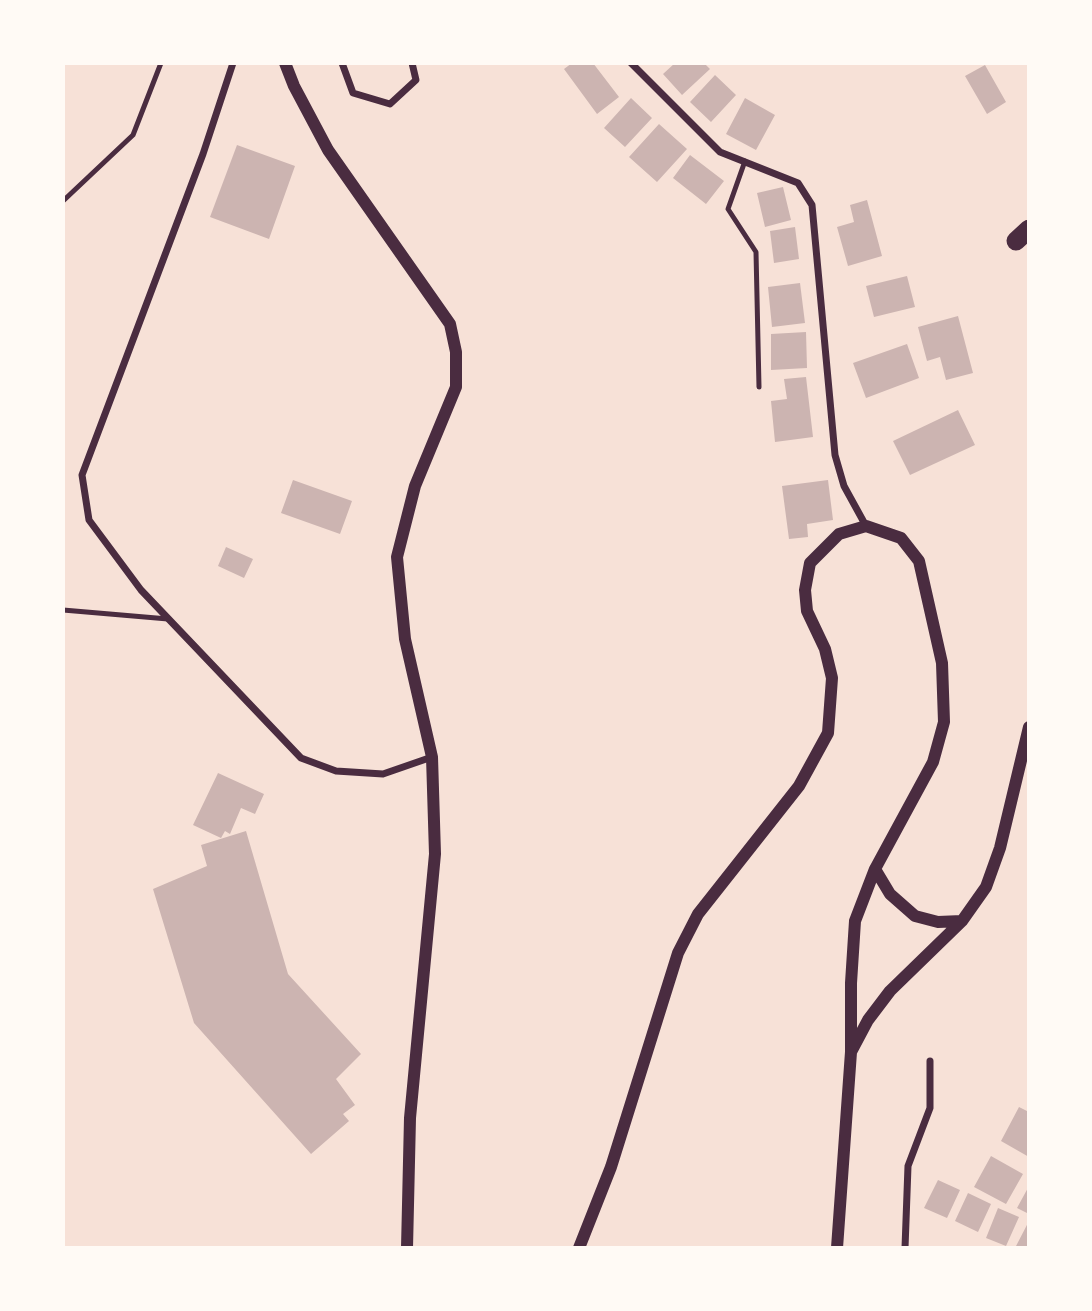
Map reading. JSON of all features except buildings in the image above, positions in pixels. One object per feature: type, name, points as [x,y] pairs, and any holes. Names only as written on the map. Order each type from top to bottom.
[{"type":"street","points":[[233,63],[203,154],[82,475],[89,520],[141,590],[301,758],[336,771],[383,774],[432,757]]},
{"type":"street","points":[[285,63],[294,86],[328,149],[450,324],[456,352],[456,387],[415,486],[397,557],[405,639],[432,757],[435,854],[410,1118],[407,1248]]},
{"type":"street","points":[[342,63],[353,93],[390,104],[416,80],[412,63]]},
{"type":"street","points":[[631,63],[720,152],[798,183],[812,205],[835,455],[844,486],[866,526]]},
{"type":"street","points":[[579,1248],[615,1155],[678,953],[698,914],[799,786],[828,733],[832,678],[825,649],[807,611],[807,576],[810,563],[839,534],[866,526],[901,538],[919,561],[942,663],[944,722],[933,762],[875,869],[855,921],[850,983],[851,1052],[837,1248]]},
{"type":"street","points":[[851,1052],[868,1020],[890,991],[962,921],[986,887],[1000,848],[1029,727]]},
{"type":"street","points":[[875,869],[890,894],[915,916],[937,922],[962,921]]},
{"type":"street","points":[[905,1248],[908,1166],[930,1108],[930,1061]]},
{"type":"lane","points":[[63,201],[133,135],[161,63]]},
{"type":"lane","points":[[745,161],[728,209],[756,252],[759,387]]},
{"type":"lane","points":[[63,610],[168,619]]}]
